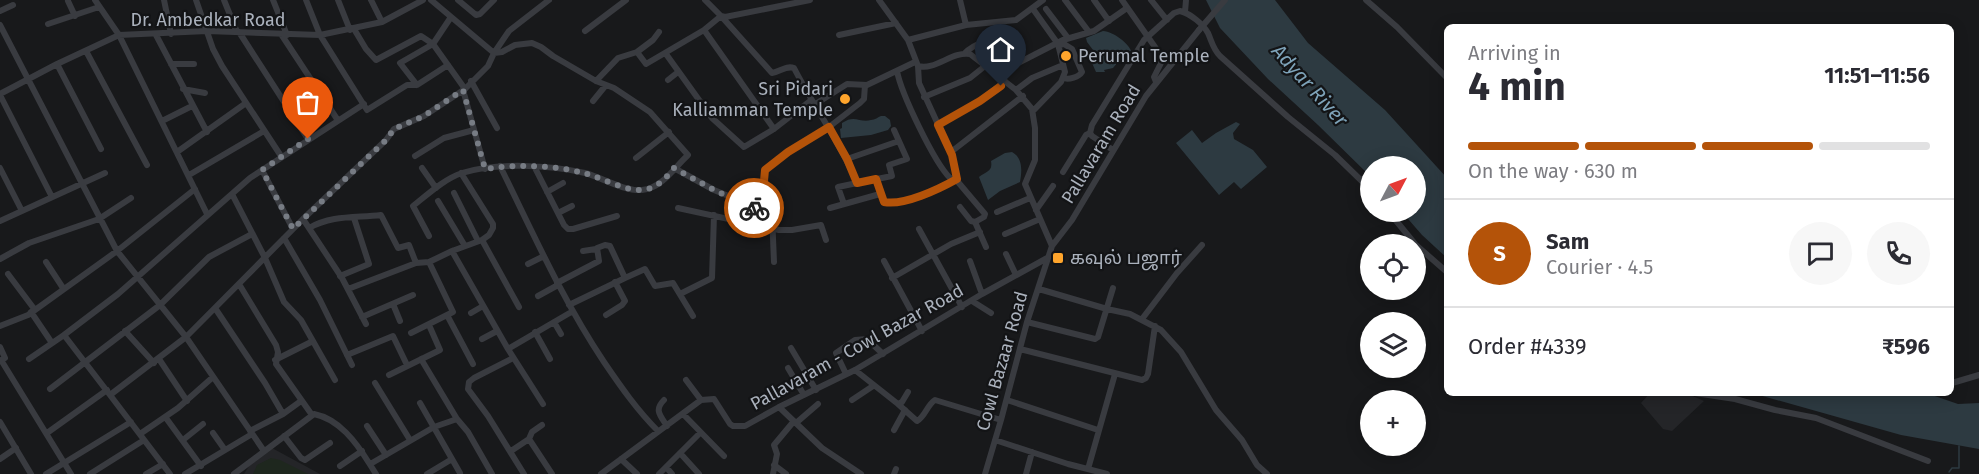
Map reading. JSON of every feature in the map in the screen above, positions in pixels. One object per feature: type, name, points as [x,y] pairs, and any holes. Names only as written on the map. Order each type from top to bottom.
[{"type":"street","points":[[68,0],[75,16]]},
{"type":"street","points":[[95,0],[119,35],[207,214]]},
{"type":"street","points":[[164,0],[171,34]]},
{"type":"street","points":[[196,0],[213,49],[222,66],[281,156]]},
{"type":"street","points":[[224,0],[238,32],[308,139]]},
{"type":"street","points":[[273,0],[284,34],[337,119]]},
{"type":"street","points":[[306,0],[320,34],[367,110],[407,85],[417,85],[448,65]]},
{"type":"street","points":[[338,0],[352,29],[376,60],[421,36],[433,44],[464,89],[485,169]]},
{"type":"street","points":[[371,0],[382,22]]},
{"type":"street","name":"Dr. Ambedkar Road","points":[[0,94],[119,35],[207,31],[320,34],[382,22],[423,0]]},
{"type":"street","points":[[429,236],[413,206],[436,188],[461,173],[500,166],[534,166],[585,173],[627,188],[642,190],[660,184],[688,155],[650,112],[614,88],[596,81],[532,43],[515,45],[502,52],[494,53],[431,0]]},
{"type":"street","points":[[458,0],[476,15],[494,0]]},
{"type":"street","points":[[47,434],[156,361],[186,337],[303,219],[386,140],[394,129],[424,116],[464,89],[488,66],[509,31],[549,0]]},
{"type":"street","points":[[585,31],[626,0]]},
{"type":"street","points":[[705,0],[772,73],[788,67],[794,68],[812,103],[847,159],[857,183]]},
{"type":"street","points":[[637,52],[646,64],[704,30],[721,16],[728,17],[787,2],[810,0]]},
{"type":"street","points":[[879,0],[908,40],[916,64],[919,83],[955,162],[957,179],[964,191],[985,213],[984,217],[975,222]]},
{"type":"street","points":[[960,0],[966,25]]},
{"type":"street","points":[[908,40],[966,25],[1016,20],[1043,0]]},
{"type":"street","points":[[1065,0],[1089,33]]},
{"type":"street","points":[[1094,0],[1109,21]]},
{"type":"street","points":[[1122,0],[1162,57],[1154,77],[1156,82]]},
{"type":"street","points":[[1151,0],[1167,20]]},
{"type":"street","points":[[1185,12],[1186,0]]},
{"type":"street","name":"Pallavaram Road","points":[[1052,246],[1072,220],[1156,82],[1225,0]]},
{"type":"street","points":[[1366,0],[1397,27],[1444,75]]},
{"type":"street","points":[[0,10],[14,5]]},
{"type":"street","points":[[48,24],[99,8]]},
{"type":"street","points":[[995,75],[1068,38],[1099,29],[1127,8]]},
{"type":"street","points":[[1033,9],[1058,44],[1065,72],[1063,78],[1033,111]]},
{"type":"street","points":[[1046,9],[1068,38]]},
{"type":"street","points":[[1063,172],[1084,138],[1090,133],[1092,125],[1148,36],[1177,11],[1185,12],[1207,32],[1215,50],[1360,179]]},
{"type":"street","points":[[417,85],[400,63],[433,44],[451,17]]},
{"type":"street","points":[[839,35],[896,22]]},
{"type":"street","points":[[0,25],[117,251],[186,337],[264,451]]},
{"type":"street","points":[[704,30],[774,129]]},
{"type":"street","points":[[596,81],[618,58],[637,52],[659,32]]},
{"type":"street","points":[[156,35],[207,132]]},
{"type":"street","points":[[666,54],[712,118],[744,147],[812,103],[847,84],[865,85],[916,64],[926,67],[965,53],[994,37]]},
{"type":"street","points":[[1058,44],[1064,44],[1072,49],[1082,72],[1069,79],[1063,78]]},
{"type":"street","points":[[86,51],[147,165]]},
{"type":"street","points":[[965,53],[970,54],[1016,90],[1033,111],[1035,160],[1025,184],[1052,246]]},
{"type":"street","points":[[57,64],[100,149]]},
{"type":"street","points":[[171,64],[194,64]]},
{"type":"street","points":[[1016,90],[1032,78],[1063,64]]},
{"type":"street","points":[[924,97],[970,78],[985,66]]},
{"type":"street","points":[[897,71],[922,131],[939,164],[950,178],[957,179]]},
{"type":"street","points":[[668,80],[678,72]]},
{"type":"street","points":[[471,81],[497,128]]},
{"type":"street","points":[[938,125],[980,101],[1005,81]]},
{"type":"street","points":[[593,100],[606,85]]},
{"type":"street","points":[[774,262],[772,214],[764,181],[765,170],[788,152],[829,127],[864,99],[865,85]]},
{"type":"street","points":[[183,89],[205,93]]},
{"type":"street","points":[[0,94],[52,197]]},
{"type":"street","points":[[951,152],[1023,96]]},
{"type":"street","points":[[177,152],[246,103]]},
{"type":"street","points":[[29,359],[118,294],[250,178],[337,119],[364,104]]},
{"type":"street","points":[[162,121],[192,106]]},
{"type":"street","points":[[415,156],[444,138],[474,130]]},
{"type":"street","points":[[844,204],[838,187],[892,176],[889,165],[906,159],[894,130]]},
{"type":"street","points":[[189,175],[264,131]]},
{"type":"street","points":[[636,158],[669,132]]},
{"type":"street","points":[[1090,133],[1113,150]]},
{"type":"street","points":[[847,159],[899,141]]},
{"type":"street","points":[[500,166],[558,284],[587,337],[631,403],[658,431]]},
{"type":"street","points":[[534,166],[568,229],[617,216]]},
{"type":"street","points":[[0,168],[22,211]]},
{"type":"street","points":[[422,168],[436,188]]},
{"type":"street","points":[[674,168],[714,190],[772,214]]},
{"type":"street","points":[[262,170],[293,229]]},
{"type":"street","points":[[0,221],[105,173]]},
{"type":"street","points":[[348,289],[416,263],[429,262],[489,235],[493,224],[461,173]]},
{"type":"street","points":[[876,179],[884,202],[891,203],[934,192],[957,179]]},
{"type":"street","points":[[547,192],[563,183]]},
{"type":"street","points":[[1035,210],[1053,186]]},
{"type":"street","points":[[0,326],[33,311],[117,251],[195,189]]},
{"type":"street","points":[[454,193],[519,306]]},
{"type":"street","points":[[232,194],[284,303],[301,320],[335,380]]},
{"type":"street","points":[[830,208],[880,194]]},
{"type":"street","points":[[0,259],[29,243],[99,219],[131,198]]},
{"type":"street","points":[[997,212],[1030,198]]},
{"type":"street","points":[[438,201],[465,246]]},
{"type":"street","points":[[558,213],[572,206]]},
{"type":"street","points":[[960,207],[971,221],[975,222],[986,247]]},
{"type":"street","points":[[678,208],[778,230],[821,225],[826,240]]},
{"type":"street","points":[[309,228],[327,219],[381,215],[398,248],[409,245],[416,263]]},
{"type":"street","points":[[680,294],[712,278],[714,215]]},
{"type":"street","points":[[340,276],[369,264],[354,218]]},
{"type":"street","points":[[303,219],[348,289],[366,324]]},
{"type":"street","points":[[1005,234],[1040,219]]},
{"type":"street","points":[[1397,222],[1407,234]]},
{"type":"street","points":[[919,229],[962,307]]},
{"type":"street","points":[[892,278],[951,244],[980,232]]},
{"type":"street","points":[[50,389],[160,305],[209,257],[252,234]]},
{"type":"street","points":[[284,238],[320,300],[352,365]]},
{"type":"street","points":[[583,251],[609,245],[624,278]]},
{"type":"street","points":[[1142,319],[1202,245]]},
{"type":"street","name":"Cowl Bazaar Road","points":[[984,474],[1007,400],[1027,322],[1052,246]]},
{"type":"street","points":[[538,296],[599,261],[596,249]]},
{"type":"street","points":[[452,251],[507,349],[543,404]]},
{"type":"street","points":[[1006,254],[1016,275]]},
{"type":"street","points":[[1426,254],[1444,270]]},
{"type":"street","points":[[528,264],[544,256]]},
{"type":"street","name":"Pallavaram - Cowl Bazar Road","points":[[701,400],[714,399],[730,424],[739,427],[753,423],[779,407],[855,370],[1050,256]]},
{"type":"street","points":[[884,261],[921,331]]},
{"type":"street","points":[[970,261],[982,294]]},
{"type":"street","points":[[46,262],[63,288]]},
{"type":"street","points":[[411,333],[453,312],[429,262]]},
{"type":"street","points":[[507,349],[555,322],[571,308],[615,282],[645,269],[655,286],[659,287],[671,282],[693,316]]},
{"type":"street","points":[[9,274],[52,343]]},
{"type":"street","points":[[606,315],[625,301],[615,282]]},
{"type":"street","points":[[239,284],[276,345],[278,352],[276,364],[312,415]]},
{"type":"street","points":[[1027,322],[1095,339],[1098,337],[1113,288]]},
{"type":"street","points":[[1039,289],[1130,314],[1155,326],[1181,352],[1216,410],[1242,440],[1257,465],[1267,474]]},
{"type":"street","points":[[362,316],[413,295]]},
{"type":"street","points":[[972,301],[991,313]]},
{"type":"street","points":[[393,304],[400,321]]},
{"type":"street","points":[[471,313],[483,306]]},
{"type":"street","points":[[215,308],[283,414]]},
{"type":"street","points":[[447,315],[473,364]]},
{"type":"street","points":[[555,322],[561,334]]},
{"type":"street","points":[[389,375],[440,350],[429,325]]},
{"type":"street","points":[[1020,349],[1142,381],[1146,378],[1155,326]]},
{"type":"street","points":[[482,339],[497,331]]},
{"type":"street","points":[[125,332],[156,361],[187,401]]},
{"type":"street","points":[[534,333],[550,359]]},
{"type":"street","points":[[64,335],[170,474]]},
{"type":"street","points":[[347,355],[393,336],[407,365]]},
{"type":"street","points":[[846,374],[836,353],[855,340],[867,339],[883,354]]},
{"type":"street","points":[[275,360],[313,341]]},
{"type":"street","points":[[0,347],[5,357],[1,360],[71,474]]},
{"type":"street","points":[[791,348],[816,390]]},
{"type":"street","points":[[513,358],[474,378],[469,382],[468,389],[524,474]]},
{"type":"street","points":[[421,359],[492,474]]},
{"type":"street","points":[[789,368],[804,395]]},
{"type":"street","points":[[855,370],[918,421],[931,402],[935,400],[1001,420]]},
{"type":"street","points":[[1088,469],[1116,374]]},
{"type":"street","points":[[1954,382],[1979,375]]},
{"type":"street","points":[[90,474],[142,437],[213,377]]},
{"type":"street","points":[[601,474],[701,400],[686,380]]},
{"type":"street","points":[[375,383],[410,440]]},
{"type":"street","points":[[852,400],[873,386]]},
{"type":"street","points":[[898,404],[908,392]]},
{"type":"street","points":[[1715,396],[1816,418],[1928,461]]},
{"type":"street","points":[[664,400],[658,405],[658,412],[667,426]]},
{"type":"street","points":[[1007,400],[1098,430]]},
{"type":"street","points":[[185,474],[301,401]]},
{"type":"street","points":[[420,403],[460,473]]},
{"type":"street","points":[[772,474],[777,454],[774,445],[795,422],[818,404]]},
{"type":"street","points":[[779,407],[822,448],[861,474]]},
{"type":"street","points":[[894,430],[905,410]]},
{"type":"street","points":[[234,474],[314,414],[337,422],[362,451],[376,474]]},
{"type":"street","points":[[683,414],[724,456]]},
{"type":"street","points":[[166,418],[201,466]]},
{"type":"street","points":[[369,463],[375,462],[434,428],[457,419]]},
{"type":"street","points":[[46,474],[131,422]]},
{"type":"street","points":[[0,423],[31,474]]},
{"type":"street","points":[[183,440],[203,424]]},
{"type":"street","points":[[511,451],[529,439],[530,434],[542,424]]},
{"type":"street","points":[[367,426],[386,455]]},
{"type":"street","points":[[213,433],[225,450]]},
{"type":"street","points":[[659,474],[700,433]]},
{"type":"street","points":[[284,436],[305,460],[330,443]]},
{"type":"street","points":[[529,439],[552,474]]},
{"type":"street","points":[[995,440],[1078,471],[1088,469],[1107,474]]},
{"type":"street","points":[[0,459],[16,448]]},
{"type":"street","points":[[340,466],[362,451]]},
{"type":"street","points":[[1026,474],[1032,452]]},
{"type":"street","points":[[680,453],[699,474]]},
{"type":"street","points":[[427,474],[452,459]]},
{"type":"street","points":[[621,459],[637,474]]},
{"type":"street","points":[[146,474],[163,464]]},
{"type":"street","points":[[774,465],[786,474]]},
{"type":"street","points":[[666,467],[672,474]]},
{"type":"shaded area","points":[[1647,396],[1693,396],[1704,401],[1672,431],[1663,429],[1641,403]]},
{"type":"shaded area","points":[[272,448],[320,474],[244,474],[249,466]]},
{"type":"shaded area","points":[[271,458],[308,474],[253,474],[257,465]]},
{"type":"water","name":"Adyar River","points":[[1206,0],[1275,0],[1308,43],[1385,110],[1444,175],[1444,255],[1426,239],[1426,234],[1421,234],[1411,222],[1426,222],[1426,156],[1360,156],[1360,166],[1268,79],[1220,28]]},
{"type":"water","points":[[1103,31],[1112,33],[1121,39],[1132,53],[1128,50],[1113,68],[1104,70],[1105,72],[1096,72],[1092,63],[1093,50],[1086,38]]},
{"type":"water","points":[[881,116],[890,120],[891,126],[888,130],[871,135],[841,138],[840,129],[846,120],[867,121]]},
{"type":"water","points":[[1236,122],[1240,124],[1233,133],[1234,139],[1253,150],[1267,167],[1241,189],[1234,182],[1219,195],[1176,143],[1192,130],[1202,143]]},
{"type":"water","points":[[1012,152],[1020,161],[1020,182],[1000,191],[988,200],[979,177],[990,169],[991,161],[1005,153]]},
{"type":"water","points":[[1763,396],[1935,396],[1958,404],[1979,403],[1979,449],[1901,435]]},
{"type":"waterway","points":[[1949,472],[1952,468],[1959,468],[1959,446]]},
{"type":"way so far","points":[[308,139],[262,170],[293,229],[386,140],[394,129],[424,116],[463,90],[485,169],[500,166],[543,166],[585,173],[627,188],[642,190],[660,184],[674,168],[754,208]]},
{"type":"place","name":"Perumal Temple","points":[[1066,56]]},
{"type":"place","name":"Sri Pidari Kalliamman Temple","points":[[845,99]]},
{"type":"place","name":"கவுல் பஜார்","points":[[1058,258]]},
{"type":"route","points":[[754,208],[772,214],[764,181],[765,170],[788,152],[829,127],[857,183],[876,179],[884,202],[891,203],[934,192],[957,179],[955,162],[938,125],[1001,86]]}]
